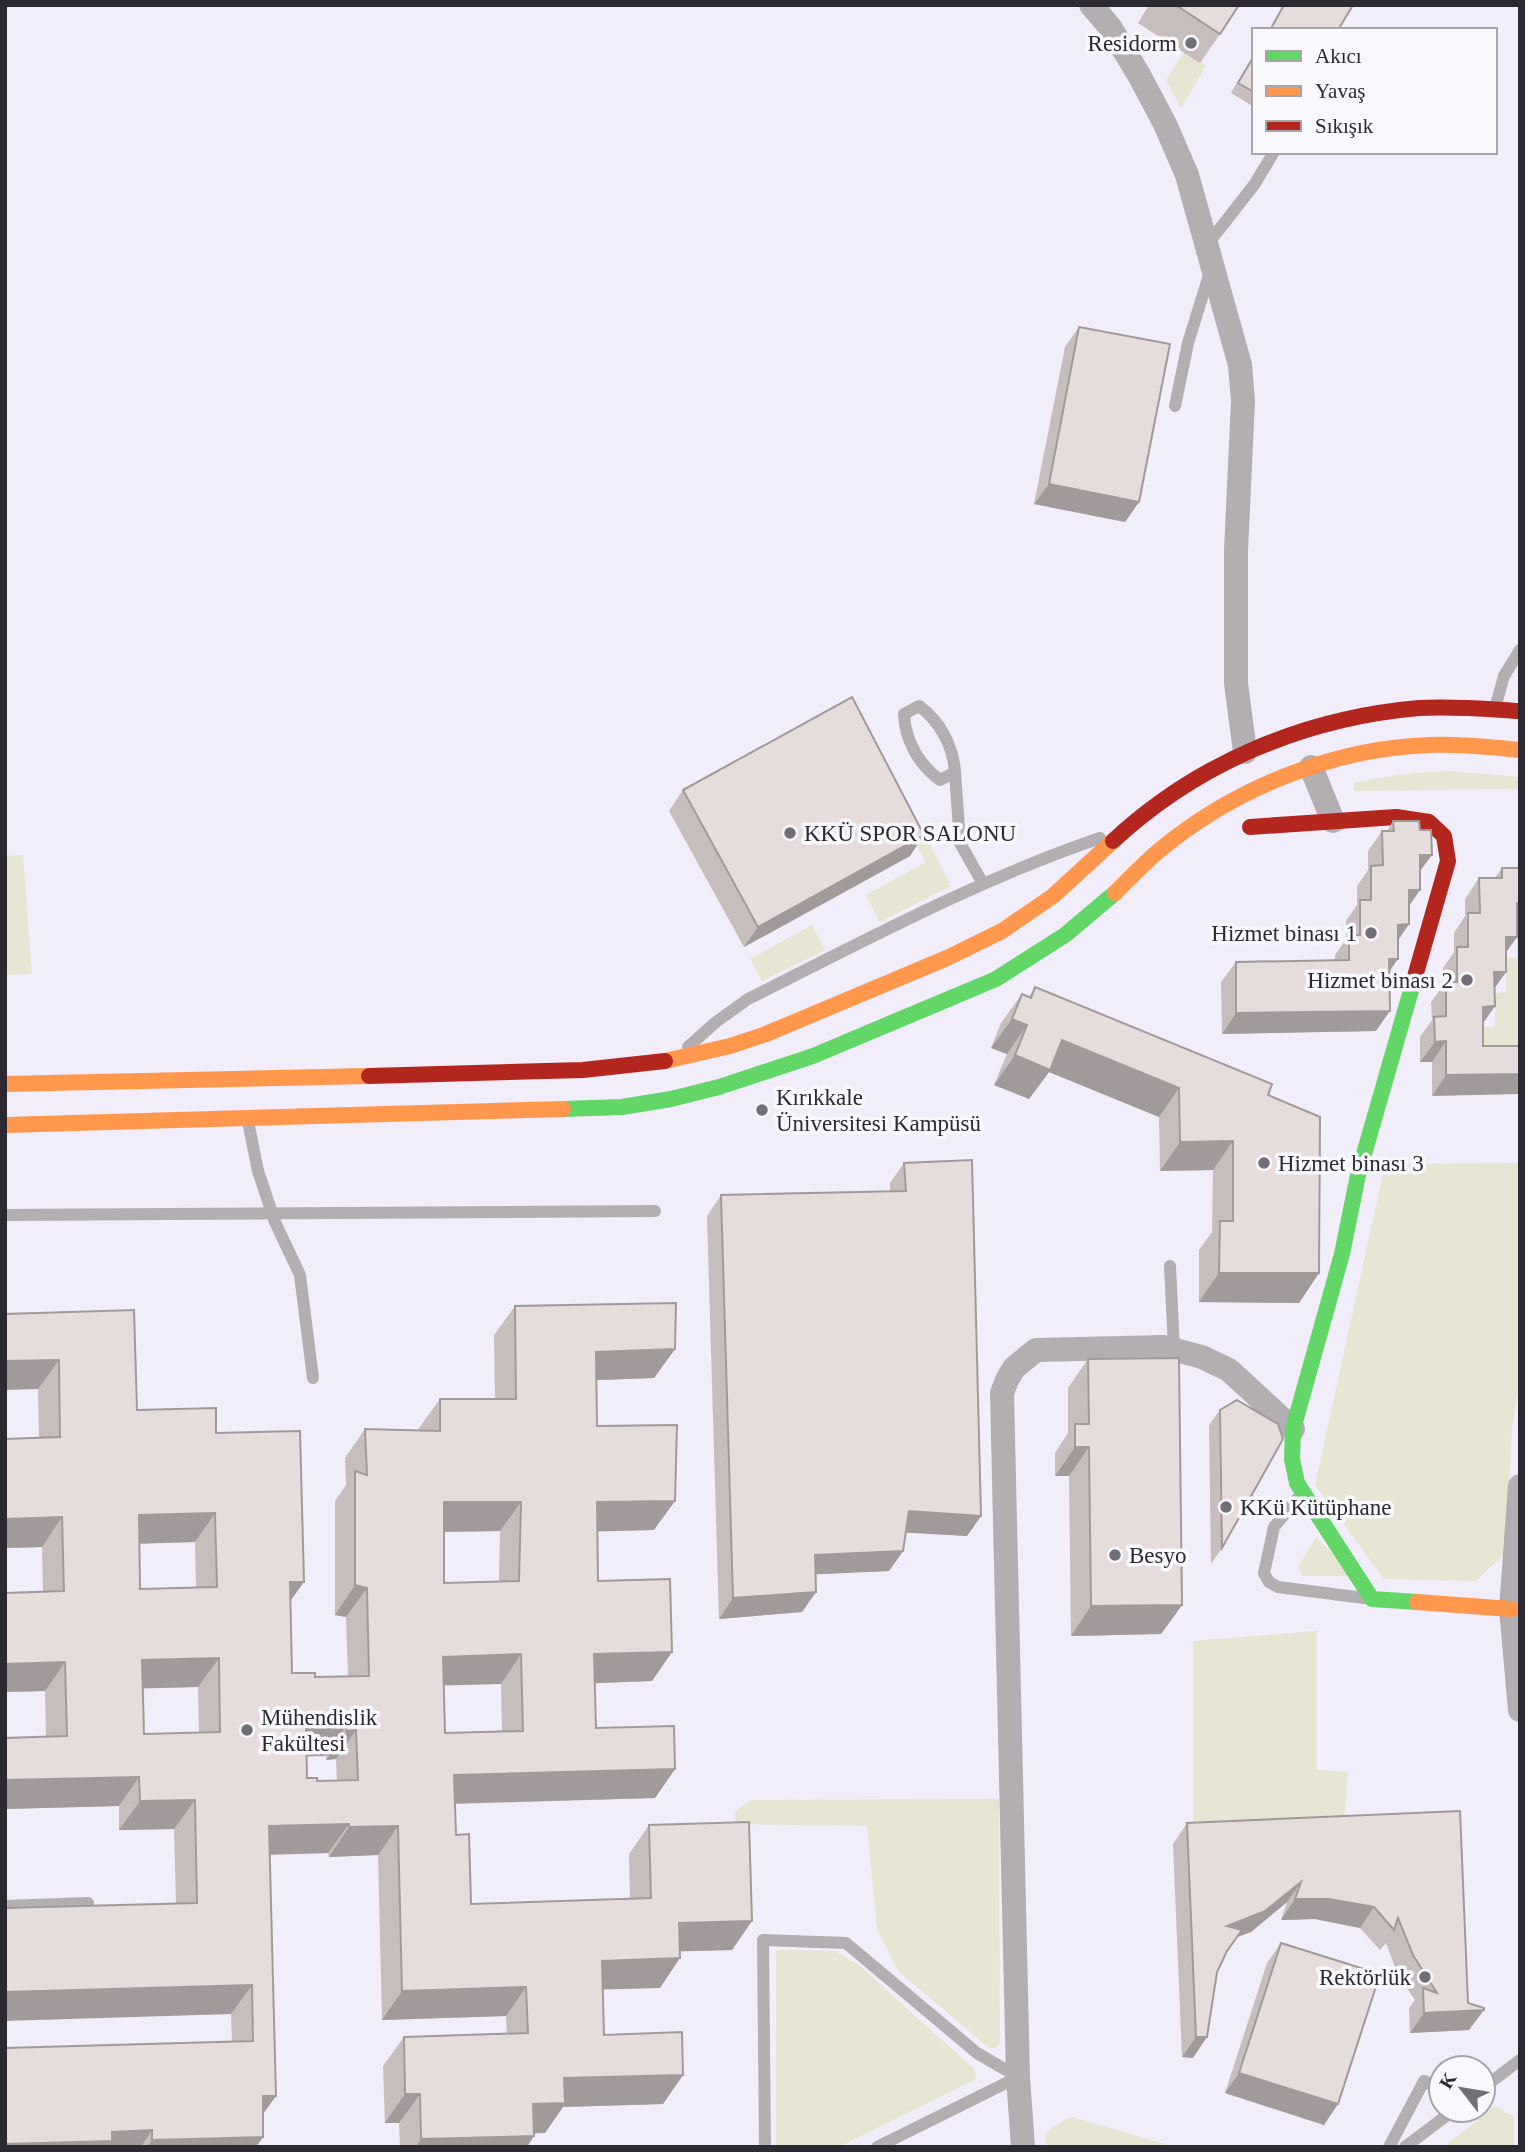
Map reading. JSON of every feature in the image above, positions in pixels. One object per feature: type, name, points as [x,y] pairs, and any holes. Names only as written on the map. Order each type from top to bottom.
[{"type":"street","points":[[1091,5],[1110,27],[1125,51],[1165,124],[1187,175],[1235,347],[1242,383],[1243,419],[1236,551],[1236,683],[1245,752]]},
{"type":"street","points":[[5,1084],[247,1098],[622,1107],[680,1098],[755,1078],[1013,970],[1083,921],[1152,857],[1186,830],[1241,796],[1355,716],[1448,706],[1493,727],[1520,750]]},
{"type":"street","points":[[5,1125],[247,1098],[620,1068],[673,1060],[726,1047],[777,1029],[979,945],[1052,897],[1126,828],[1183,786],[1245,752],[1305,749],[1363,753],[1448,745],[1493,727],[1520,711]]},
{"type":"street","points":[[1305,749],[1333,821]]},
{"type":"street","points":[[1250,827],[1396,817],[1429,822],[1444,836],[1448,862],[1365,1149],[1342,1254],[1293,1429],[1292,1459],[1297,1483],[1372,1599],[1511,1609]]},
{"type":"street","points":[[1023,2147],[1018,2077],[1002,1394],[1007,1380],[1014,1368],[1036,1350],[1164,1347],[1211,1361],[1237,1375],[1293,1429]]},
{"type":"street","points":[[1520,1486],[1511,1609],[1520,1710]]},
{"type":"lane","points":[[1175,406],[1210,255],[1273,154]]},
{"type":"lane","points":[[1493,727],[1504,676],[1520,650]]},
{"type":"lane","points":[[955,772],[940,780],[926,770],[904,731],[904,714],[919,706],[932,716],[954,754],[960,843],[982,883]]},
{"type":"lane","points":[[673,1060],[716,1021],[748,999],[982,883],[1049,855],[1126,828]]},
{"type":"lane","points":[[247,1098],[258,1171],[272,1213],[300,1275],[313,1378]]},
{"type":"lane","points":[[5,1215],[654,1211]]},
{"type":"lane","points":[[1170,1266],[1174,1349]]},
{"type":"lane","points":[[1303,1491],[1274,1527],[1264,1573],[1267,1579],[1278,1587],[1372,1599]]},
{"type":"lane","points":[[5,1906],[88,1903]]},
{"type":"lane","points":[[765,2147],[764,1940],[846,1943],[977,2053],[1018,2077]]},
{"type":"lane","points":[[1497,2077],[1520,2060]]},
{"type":"lane","points":[[877,2147],[1018,2077]]},
{"type":"lane","points":[[1389,2147],[1424,2081],[1427,2082]]},
{"type":"lane","points":[[1405,2147],[1435,2124]]},
{"type":"green space","points":[[1184,52],[1206,66],[1181,108],[1166,80]]},
{"type":"green space","points":[[1448,771],[1520,777],[1520,878],[1519,789],[1354,791],[1354,783],[1412,773]]},
{"type":"green space","points":[[924,833],[951,886],[880,922],[866,895],[926,862],[913,839]]},
{"type":"green space","points":[[23,855],[32,974],[5,975],[5,856]]},
{"type":"green space","points":[[1517,924],[1520,924],[1520,1055],[1484,1056],[1484,1027],[1495,1027],[1495,993],[1506,992],[1506,958],[1517,958]]},
{"type":"green space","points":[[812,925],[825,950],[762,981],[750,959]]},
{"type":"green space","points":[[1520,1163],[1520,1379],[1512,1428],[1507,1534],[1503,1555],[1476,1581],[1384,1579],[1315,1485],[1385,1164]]},
{"type":"green space","points":[[1316,1537],[1355,1576],[1303,1576],[1298,1567]]},
{"type":"green space","points":[[1317,1631],[1317,1770],[1348,1772],[1344,1822],[1193,1825],[1193,1641]]},
{"type":"green space","points":[[999,1799],[1000,2043],[996,2048],[989,2048],[898,1971],[877,1929],[867,1826],[735,1824],[735,1811],[751,1800]]},
{"type":"green space","points":[[776,1950],[835,1951],[860,1966],[975,2070],[976,2079],[839,2147],[776,2147]]},
{"type":"green space","points":[[1497,2107],[1514,2117],[1514,2147],[1444,2147],[1473,2124],[1497,2124]]},
{"type":"green space","points":[[1072,2117],[1175,2147],[1046,2147],[1045,2135],[1057,2124]]},
{"type":"building","points":[[1176,5],[1239,5],[1220,34]]},
{"type":"building","points":[[1284,5],[1353,5],[1339,28],[1271,28]]},
{"type":"building","points":[[1252,59],[1252,91],[1238,83]]},
{"type":"building","points":[[1079,327],[1170,344],[1139,502],[1049,484]]},
{"type":"building","name":"KKÜ SPOR SALONU","points":[[852,697],[924,835],[758,927],[683,790]]},
{"type":"building","name":"Hizmet binası 1","points":[[1393,821],[1419,821],[1420,830],[1431,830],[1432,855],[1420,855],[1420,890],[1409,890],[1409,924],[1398,925],[1398,959],[1389,959],[1390,1011],[1236,1013],[1236,962],[1349,960],[1349,935],[1360,935],[1360,900],[1371,900],[1371,866],[1383,865],[1382,831],[1394,831]]},
{"type":"building","name":"Hizmet binası 2","points":[[1502,868],[1520,868],[1517,937],[1506,937],[1506,972],[1494,972],[1495,1006],[1483,1007],[1483,1046],[1520,1046],[1520,1074],[1446,1075],[1446,1041],[1435,1042],[1434,1017],[1446,1016],[1446,982],[1457,982],[1457,947],[1468,947],[1468,913],[1480,913],[1479,878],[1502,878]]},
{"type":"building","points":[[1035,987],[1272,1084],[1268,1095],[1320,1117],[1319,1273],[1219,1273],[1220,1221],[1233,1221],[1233,1141],[1180,1142],[1179,1088],[1062,1040],[1050,1070],[1015,1055],[1027,1025],[1012,1019],[1022,994],[1031,998]]},
{"type":"building","points":[[972,1160],[981,1516],[909,1511],[903,1551],[815,1555],[816,1592],[733,1598],[721,1195],[906,1191],[904,1163]]},
{"type":"building","points":[[676,1303],[675,1349],[596,1352],[597,1426],[677,1425],[675,1501],[597,1502],[598,1581],[670,1579],[672,1652],[594,1654],[596,1728],[674,1726],[675,1769],[454,1775],[456,1835],[469,1834],[471,1904],[651,1898],[649,1825],[749,1822],[752,1921],[679,1923],[680,1958],[602,1961],[604,2035],[682,2032],[683,2075],[564,2078],[565,2103],[533,2104],[534,2136],[421,2139],[420,2094],[405,2094],[404,2037],[528,2033],[526,1987],[402,1991],[398,1826],[269,1826],[276,2096],[263,2096],[263,2137],[152,2140],[152,2130],[112,2132],[112,2141],[5,2144],[5,2048],[253,2041],[252,1985],[5,1992],[5,1908],[197,1903],[195,1800],[140,1801],[139,1777],[5,1780],[5,1738],[67,1736],[65,1662],[5,1664],[5,1593],[64,1591],[62,1517],[5,1519],[5,1439],[60,1437],[59,1360],[5,1361],[5,1314],[134,1310],[137,1410],[216,1408],[216,1433],[300,1431],[304,1582],[290,1582],[292,1673],[315,1673],[315,1677],[369,1676],[367,1588],[355,1585],[355,1471],[367,1475],[365,1429],[440,1431],[440,1399],[516,1399],[515,1306]],"holes":[[[444,1502],[521,1502],[519,1581],[444,1583]],[[215,1513],[217,1587],[140,1589],[139,1515]],[[521,1654],[523,1731],[445,1733],[443,1657]],[[219,1658],[220,1732],[144,1734],[142,1660]],[[346,1726],[347,1731],[356,1730],[358,1780],[317,1781],[317,1778],[307,1778],[306,1728]]]},
{"type":"building","name":"Besyo","points":[[1179,1358],[1182,1605],[1091,1606],[1089,1447],[1075,1447],[1075,1424],[1089,1424],[1088,1359]]},
{"type":"building","name":"KKü Kütüphane","points":[[1237,1400],[1278,1424],[1283,1439],[1222,1548],[1220,1410]]},
{"type":"building","points":[[1460,1811],[1468,2003],[1484,2010],[1424,2013],[1423,1988],[1437,1993],[1413,1955],[1398,1918],[1394,1930],[1374,1907],[1329,1899],[1295,1899],[1301,1882],[1265,1911],[1227,1926],[1242,1930],[1227,1951],[1217,1972],[1207,2037],[1196,2037],[1187,1823]]},
{"type":"building","points":[[1281,1943],[1380,1974],[1338,2104],[1239,2073]]},
{"type":"traffic: fast","points":[[563,1109],[622,1107],[671,1099],[719,1087],[813,1056],[996,979],[1065,935],[1115,893]]},
{"type":"traffic: fast","points":[[1414,980],[1358,1175],[1342,1254],[1293,1429],[1292,1459],[1297,1483],[1372,1599],[1417,1602]]},
{"type":"traffic: slow","points":[[1115,893],[1155,854],[1190,827],[1221,807],[1287,775],[1322,763],[1394,748],[1452,745],[1520,750]]},
{"type":"traffic: slow","points":[[665,1061],[730,1046],[766,1034],[947,958],[1002,931],[1053,896],[1113,841]]},
{"type":"traffic: slow","points":[[5,1084],[369,1076]]},
{"type":"traffic: slow","points":[[5,1125],[563,1109]]},
{"type":"traffic: slow","points":[[1417,1602],[1511,1609]]},
{"type":"traffic: jam","points":[[1113,841],[1146,813],[1216,767],[1294,734],[1376,713],[1419,708],[1520,711]]},
{"type":"traffic: jam","points":[[1250,827],[1396,817],[1429,822],[1444,836],[1448,861],[1414,980]]},
{"type":"traffic: jam","points":[[369,1076],[583,1070],[665,1061]]},
{"type":"place","name":"Residorm","points":[[1191,43]]},
{"type":"place","name":"KKÜ SPOR SALONU","points":[[790,833]]},
{"type":"place","name":"Hizmet binası 1","points":[[1371,933]]},
{"type":"place","name":"Hizmet binası 2","points":[[1467,980]]},
{"type":"place","name":"Kırıkkale Üniversitesi Kampüsü","points":[[762,1110]]},
{"type":"place","name":"Hizmet binası 3","points":[[1264,1163]]},
{"type":"place","name":"KKü Kütüphane","points":[[1226,1507]]},
{"type":"place","name":"Besyo","points":[[1115,1555]]},
{"type":"place","name":"Mühendislik Fakültesi","points":[[247,1730]]},
{"type":"place","name":"Rektörlük","points":[[1425,1977]]}]
